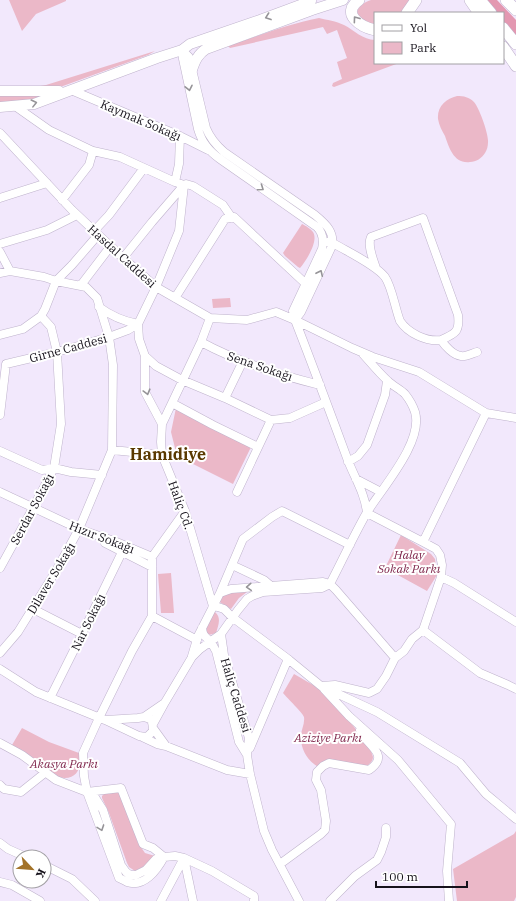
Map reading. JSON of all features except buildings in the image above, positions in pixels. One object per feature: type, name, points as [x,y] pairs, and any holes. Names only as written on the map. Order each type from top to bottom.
[{"type":"highway","points":[[358,0],[354,3],[352,16],[361,25],[374,30]]},
{"type":"highway","points":[[408,12],[416,0]]},
{"type":"highway","points":[[470,0],[478,12]]},
{"type":"highway","points":[[480,0],[490,12]]},
{"type":"highway","points":[[506,0],[516,10]]},
{"type":"highway","points":[[504,29],[516,44]]},
{"type":"highway","points":[[504,48],[516,66]]},
{"type":"main road","points":[[182,50],[188,51],[222,42],[343,0]]},
{"type":"main road","points":[[0,107],[34,104],[182,50],[190,44],[310,1]]},
{"type":"main road","points":[[192,70],[195,62],[202,52],[222,42]]},
{"type":"main road","points":[[0,91],[69,91]]},
{"type":"street","points":[[182,50],[189,57],[206,128],[215,144],[224,152],[323,222],[331,232],[333,243],[331,248],[309,286]]},
{"type":"street","points":[[182,50],[198,129],[204,144],[220,159],[317,227],[322,234],[322,249],[301,312],[295,320],[348,462],[364,495],[367,513]]},
{"type":"street","name":"Kaymak Sokağı","points":[[69,91],[180,136],[210,151]]},
{"type":"street","points":[[16,106],[49,130],[93,151],[120,157],[175,182],[193,186],[223,205],[232,218]]},
{"type":"street","name":"Hasdal Caddesi","points":[[0,133],[62,200],[110,247],[156,287],[175,298],[210,318],[247,320],[276,312],[361,352],[419,372],[486,413]]},
{"type":"street","points":[[175,182],[179,164],[180,136]]},
{"type":"street","points":[[62,200],[89,165],[93,151]]},
{"type":"street","points":[[0,335],[23,330],[41,316],[46,309],[56,281],[72,265],[144,168]]},
{"type":"street","points":[[0,198],[47,183]]},
{"type":"street","points":[[123,258],[184,185]]},
{"type":"street","points":[[162,424],[145,392],[145,356],[139,339],[138,324],[156,287],[179,231],[184,185]]},
{"type":"street","points":[[0,244],[47,230],[77,215]]},
{"type":"street","points":[[175,298],[225,219],[234,217],[309,286]]},
{"type":"street","points":[[323,241],[333,243],[376,268],[384,276],[389,284],[400,321],[403,326],[412,332],[429,340],[436,341],[451,336],[457,330],[459,325],[458,315],[423,218],[371,237],[369,240],[369,245],[376,268]]},
{"type":"street","points":[[80,285],[110,247]]},
{"type":"street","points":[[0,252],[10,271]]},
{"type":"street","points":[[0,273],[10,271],[86,287],[96,298],[99,307],[123,321],[138,324]]},
{"type":"street","name":"Dilaver Sokağı","points":[[0,653],[18,632],[57,569],[79,529],[112,450],[113,365],[109,337],[99,307]]},
{"type":"street","name":"Serdar Sokağı","points":[[0,568],[54,468],[62,424],[57,352],[51,327],[41,316]]},
{"type":"street","name":"Haliç Cd.","points":[[210,318],[201,342],[162,424],[161,442],[162,455],[185,511],[213,606]]},
{"type":"street","name":"Girne Caddesi","points":[[0,415],[3,365],[57,352],[109,337],[128,330],[138,324]]},
{"type":"street","points":[[441,340],[444,345],[460,356],[477,352]]},
{"type":"street","name":"Sena Sokağı","points":[[201,342],[220,352],[259,368],[290,378],[320,385]]},
{"type":"street","points":[[164,704],[136,720],[133,726],[134,732],[140,736],[148,736],[153,731],[153,726],[164,704],[192,657],[200,649],[221,634],[232,617],[247,599],[263,592],[322,588],[330,584],[367,513],[399,466],[411,444],[417,422],[415,412],[404,393],[387,381],[361,352]]},
{"type":"street","points":[[145,356],[156,366],[182,380],[225,398],[271,420],[290,418],[326,402]]},
{"type":"street","points":[[225,398],[243,361]]},
{"type":"street","points":[[348,462],[358,456],[367,445],[385,395],[387,381]]},
{"type":"street","points":[[172,403],[213,426],[258,447]]},
{"type":"street","points":[[423,542],[486,413],[516,418]]},
{"type":"street","points":[[237,492],[271,420]]},
{"type":"street","points":[[112,450],[162,455]]},
{"type":"street","points":[[0,451],[42,470],[54,468],[71,472],[102,475]]},
{"type":"street","points":[[356,479],[381,492]]},
{"type":"street","name":"Hızır Sokağı","points":[[0,492],[79,529],[123,548],[152,558]]},
{"type":"street","points":[[87,792],[84,776],[83,753],[102,719],[132,651],[152,616],[152,558],[185,511]]},
{"type":"street","points":[[192,657],[202,628],[220,593],[244,539],[272,517],[282,511],[350,545]]},
{"type":"street","points":[[321,686],[335,685],[369,693],[377,689],[386,676],[395,658],[404,651],[412,639],[423,630],[441,577],[442,565],[440,555],[436,549],[367,513]]},
{"type":"street","points":[[123,548],[152,567]]},
{"type":"street","name":"Nar Sokağı","points":[[50,698],[123,548]]},
{"type":"street","points":[[232,565],[264,580],[271,586]]},
{"type":"street","points":[[441,577],[454,583],[516,622]]},
{"type":"street","points":[[220,593],[231,588],[323,582],[330,584],[395,658]]},
{"type":"street","points":[[213,606],[218,606],[224,609],[232,617],[321,686],[358,724],[398,760],[450,824],[447,871],[449,901]]},
{"type":"street","points":[[33,609],[82,634]]},
{"type":"street","points":[[152,616],[197,640]]},
{"type":"street","name":"Haliç Caddesi","points":[[202,628],[204,637],[211,642],[216,651],[239,742],[247,755]]},
{"type":"street","points":[[423,630],[480,674],[508,684],[516,689]]},
{"type":"street","name":"Haliç Caddesi","points":[[221,634],[224,654],[249,738],[247,755]]},
{"type":"street","points":[[288,659],[247,755],[264,832],[272,850],[300,901]]},
{"type":"street","points":[[0,669],[36,692],[102,719],[157,744],[166,746],[227,770],[250,774]]},
{"type":"street","points":[[321,686],[377,712],[460,763],[486,794],[516,819]]},
{"type":"street","points":[[102,719],[141,717],[150,719],[166,746]]},
{"type":"street","points":[[280,864],[325,830],[326,821],[321,790],[316,780],[317,772],[329,763],[369,770],[375,766],[378,758],[376,750],[361,734],[358,724]]},
{"type":"street","points":[[0,743],[22,755],[56,780],[94,796],[103,810],[121,865],[130,875],[136,875],[146,870],[156,859],[175,856],[184,858],[212,871],[254,896],[254,901]]},
{"type":"street","points":[[0,785],[4,789],[21,792],[46,772]]},
{"type":"street","points":[[87,792],[121,788],[143,844],[153,848],[164,858]]},
{"type":"street","points":[[330,901],[355,876],[377,860],[386,838],[386,828]]},
{"type":"street","points":[[0,843],[12,851]]},
{"type":"street","points":[[161,901],[184,858]]},
{"type":"street","points":[[184,858],[193,901]]},
{"type":"street","points":[[52,870],[72,879],[95,901]]},
{"type":"street","points":[[0,882],[12,885],[40,901]]},
{"type":"green space","points":[[9,0],[66,1],[36,14],[22,31]]},
{"type":"green space","points":[[371,0],[410,0],[402,12],[374,12],[374,26],[360,20],[357,13],[360,7]]},
{"type":"green space","points":[[319,18],[348,27],[363,37],[374,40],[374,64],[396,64],[334,87],[332,86],[333,83],[342,79],[337,62],[347,58],[337,30],[327,34],[323,27],[230,48],[228,46],[284,27]]},
{"type":"green space","points":[[155,51],[148,55],[63,86],[56,88],[35,87],[46,85]]},
{"type":"green space","points":[[0,94],[48,96],[45,98],[0,103]]},
{"type":"green space","points":[[457,96],[466,97],[474,102],[481,115],[488,138],[487,148],[482,157],[470,162],[464,162],[456,158],[450,150],[438,121],[439,110],[443,104],[449,99]]},
{"type":"green space","points":[[302,224],[313,232],[314,240],[308,256],[300,268],[283,253]]},
{"type":"green space","points":[[230,298],[231,307],[213,308],[212,299]]},
{"type":"green space","points":[[176,408],[251,447],[233,484],[177,456],[171,432]]},
{"type":"green space","name":"Halay Sokak Parkı","points":[[401,535],[431,554],[435,559],[437,575],[427,591],[385,568]]},
{"type":"green space","points":[[171,573],[174,613],[161,613],[158,574]]},
{"type":"green space","points":[[247,592],[239,598],[231,609],[218,601],[226,593]]},
{"type":"green space","points":[[215,612],[219,619],[216,633],[205,633],[207,621]]},
{"type":"green space","name":"Aziziye Parkı","points":[[294,674],[324,693],[359,732],[373,757],[372,762],[366,767],[332,764],[325,770],[315,765],[307,757],[301,742],[304,717],[283,693]]},
{"type":"green space","name":"Akasya Parkı","points":[[22,728],[49,742],[79,753],[79,769],[74,776],[64,778],[58,777],[12,745]]},
{"type":"green space","points":[[120,792],[138,843],[145,853],[155,856],[143,867],[135,871],[129,867],[127,863],[102,798],[104,794]]},
{"type":"green space","points":[[516,831],[516,897],[514,901],[457,901],[453,869],[514,834]]},
{"type":"shaded area","points":[[486,0],[497,0],[516,20],[516,38],[504,23],[504,12],[495,12]]},
{"type":"district","name":"Hamidiye","points":[[168,454]]}]
